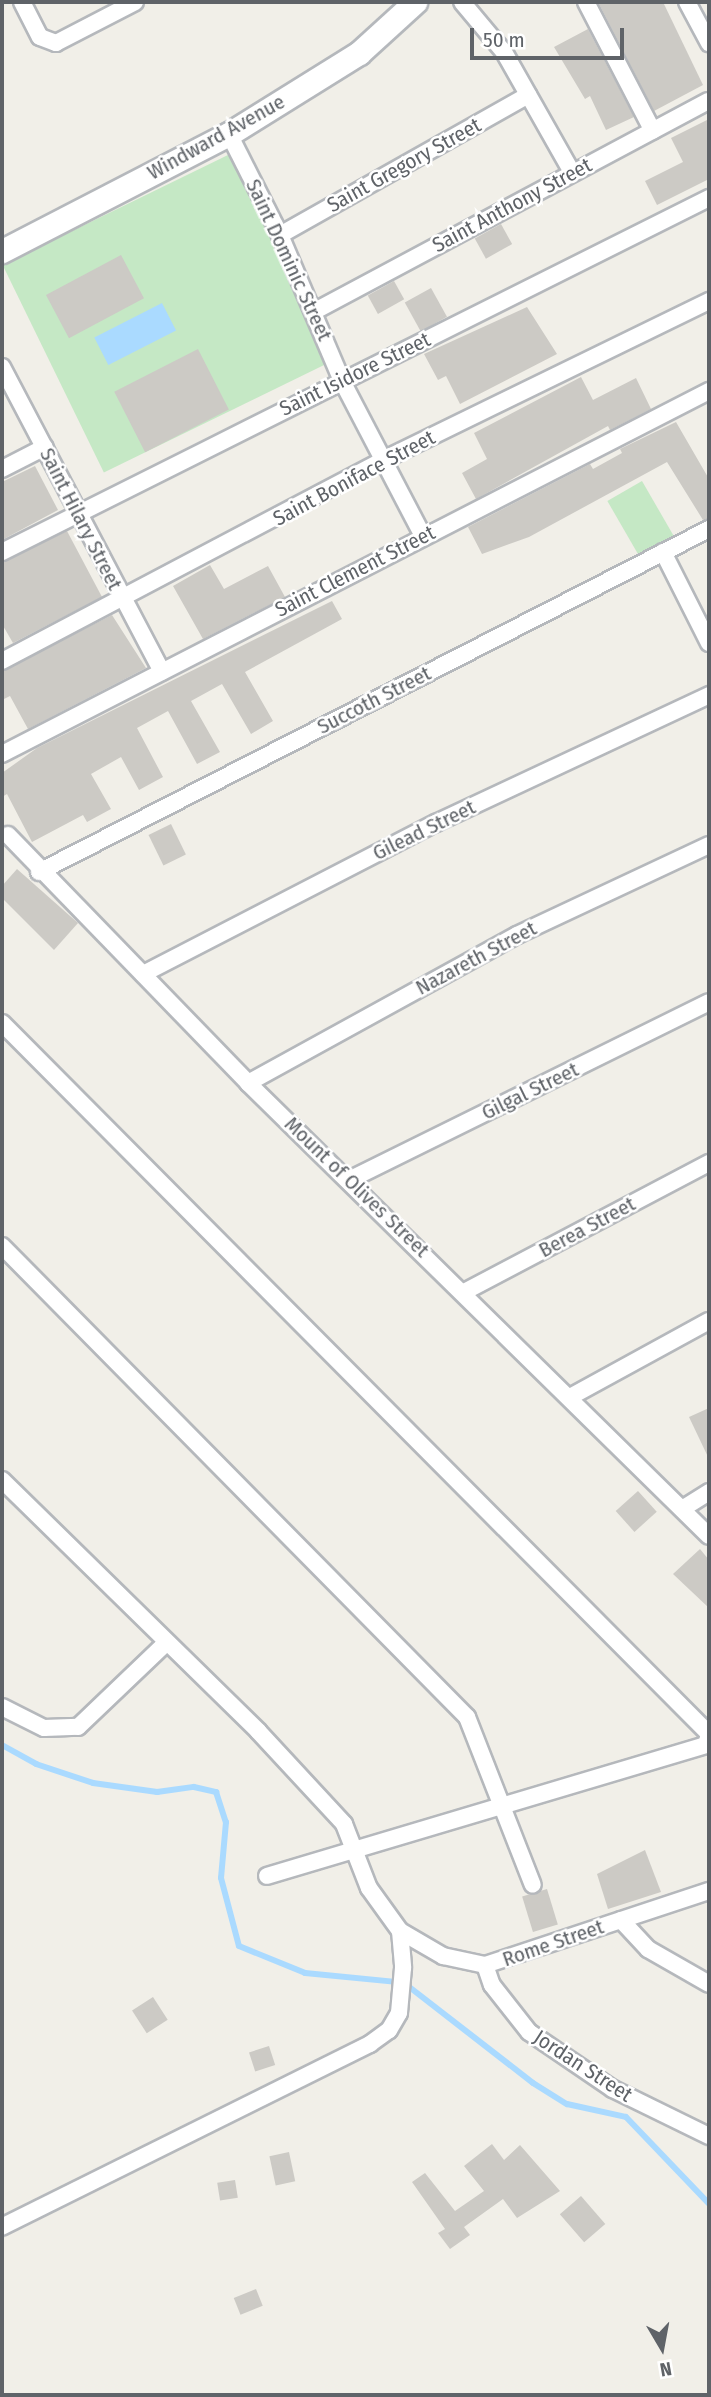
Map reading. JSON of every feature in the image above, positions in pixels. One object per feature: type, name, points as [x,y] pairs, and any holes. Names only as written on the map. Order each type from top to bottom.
[{"type":"main road","name":"Windward Avenue","points":[[2,251],[229,134],[359,53],[415,2]]},
{"type":"street","points":[[22,2],[47,43],[111,7],[135,2]]},
{"type":"street","points":[[461,2],[504,52],[572,173]]},
{"type":"street","points":[[586,2],[653,131]]},
{"type":"street","points":[[687,2],[709,43]]},
{"type":"street","name":"Saint Gregory Street","points":[[280,235],[528,95]]},
{"type":"street","name":"Saint Anthony Street","points":[[315,311],[709,102]]},
{"type":"street","name":"Saint Dominic Street","points":[[229,134],[315,311],[342,381],[423,536]]},
{"type":"street","name":"Saint Isidore Street","points":[[2,552],[709,198]]},
{"type":"street","name":"Saint Boniface Street","points":[[2,661],[123,602],[383,460],[709,301]]},
{"type":"street","name":"Saint Hilary Street","points":[[2,367],[46,447],[123,602],[162,671]]},
{"type":"street","name":"Saint Clement Street","points":[[2,754],[709,391]]},
{"type":"street","points":[[2,469],[46,447]]},
{"type":"street","name":"Succoth Street","points":[[38,872],[709,529]]},
{"type":"street","points":[[663,552],[709,643]]},
{"type":"street","name":"Gilead Street","points":[[144,974],[436,823],[709,695]]},
{"type":"street","name":"Mount of Olives Street","points":[[8,835],[38,872],[144,974],[248,1083],[466,1291],[709,1536]]},
{"type":"street","name":"Nazareth Street","points":[[248,1083],[517,935],[709,845]]},
{"type":"street","name":"Gilgal Street","points":[[351,1179],[709,1002]]},
{"type":"street","points":[[2,1023],[709,1734],[706,1745],[352,1846],[267,1875]]},
{"type":"street","name":"Berea Street","points":[[466,1291],[709,1163]]},
{"type":"street","points":[[5,1258],[467,1717],[503,1802],[533,1885]]},
{"type":"street","points":[[570,1397],[709,1321]]},
{"type":"street","points":[[2,1480],[344,1824],[369,1888],[400,1931],[399,2013],[389,2030],[347,2057],[2,2227]]},
{"type":"street","points":[[682,1509],[709,1492]]},
{"type":"street","points":[[2,1707],[44,1728],[78,1727],[165,1644]]},
{"type":"street","name":"Rome Street","points":[[400,1931],[443,1956],[485,1965],[709,1891]]},
{"type":"street","points":[[621,1920],[648,1949],[709,1984]]},
{"type":"street","name":"Jordan Street","points":[[485,1965],[492,1985],[529,2032],[613,2089],[709,2136]]},
{"type":"green space","points":[[230,154],[331,362],[104,473],[3,265]]},
{"type":"green space","points":[[642,481],[676,539],[641,559],[607,501]]},
{"type":"water","points":[[162,303],[176,331],[108,365],[94,338]]},
{"type":"building","points":[[598,2],[663,2],[703,85],[654,111]]},
{"type":"building","points":[[588,29],[634,117],[606,130],[590,96],[585,99],[554,47]]},
{"type":"building","points":[[709,119],[709,179],[657,205],[645,181],[683,162],[671,138]]},
{"type":"building","points":[[501,224],[512,244],[486,259],[475,239]]},
{"type":"building","points":[[121,255],[144,298],[69,338],[46,295]]},
{"type":"building","points":[[394,281],[404,299],[378,314],[368,296]]},
{"type":"building","points":[[431,288],[447,317],[421,331],[405,303]]},
{"type":"building","points":[[527,307],[557,354],[460,404],[446,376],[438,380],[424,354]]},
{"type":"building","points":[[198,349],[229,410],[145,452],[114,392]]},
{"type":"building","points":[[581,377],[593,400],[636,378],[651,409],[610,430],[608,426],[476,499],[462,473],[487,459],[474,433]]},
{"type":"building","points":[[676,422],[709,479],[709,519],[703,520],[667,462],[529,537],[482,554],[468,527],[590,464],[593,469],[622,453],[620,449]]},
{"type":"building","points":[[35,466],[58,510],[2,540],[2,482]]},
{"type":"building","points":[[67,531],[102,597],[13,643],[2,624],[2,562]]},
{"type":"building","points":[[210,565],[224,589],[268,566],[285,597],[203,639],[173,586]]},
{"type":"building","points":[[332,601],[342,619],[245,672],[273,721],[251,734],[222,684],[191,701],[220,752],[197,764],[168,711],[137,728],[163,777],[139,790],[121,757],[91,774],[111,809],[87,822],[83,815],[32,842],[7,794],[2,797],[2,773],[37,748]]},
{"type":"building","points":[[112,615],[146,668],[28,729],[10,696],[2,700],[2,671]]},
{"type":"building","points":[[171,824],[186,855],[163,866],[149,835]]},
{"type":"building","points":[[17,869],[78,923],[54,950],[2,898],[2,886]]},
{"type":"building","points":[[709,1408],[709,1459],[689,1417]]},
{"type":"building","points":[[638,1491],[657,1512],[634,1532],[616,1511]]},
{"type":"building","points":[[700,1549],[709,1560],[709,1608],[673,1574]]},
{"type":"building","points":[[645,1850],[661,1892],[608,1909],[597,1874]]},
{"type":"building","points":[[547,1889],[558,1924],[533,1932],[522,1897]]},
{"type":"building","points":[[153,1997],[168,2020],[147,2033],[132,2011]]},
{"type":"building","points":[[269,2046],[275,2065],[255,2072],[249,2052]]},
{"type":"building","points":[[492,2144],[504,2160],[520,2145],[560,2191],[517,2218],[503,2199],[464,2227],[470,2235],[450,2249],[438,2233],[445,2229],[412,2182],[425,2173],[455,2211],[484,2191],[464,2166]]},
{"type":"building","points":[[289,2152],[295,2181],[276,2186],[269,2156]]},
{"type":"building","points":[[235,2180],[238,2198],[220,2201],[217,2183]]},
{"type":"building","points":[[581,2196],[605,2224],[584,2242],[560,2214]]},
{"type":"building","points":[[256,2289],[263,2306],[240,2315],[234,2298]]},
{"type":"waterway","points":[[2,1745],[36,1764],[93,1783],[157,1792],[194,1787],[216,1792],[226,1822],[221,1878],[239,1946],[305,1973],[396,1982]]},
{"type":"waterway","points":[[408,1986],[533,2083],[567,2104],[626,2117],[709,2204]]}]
